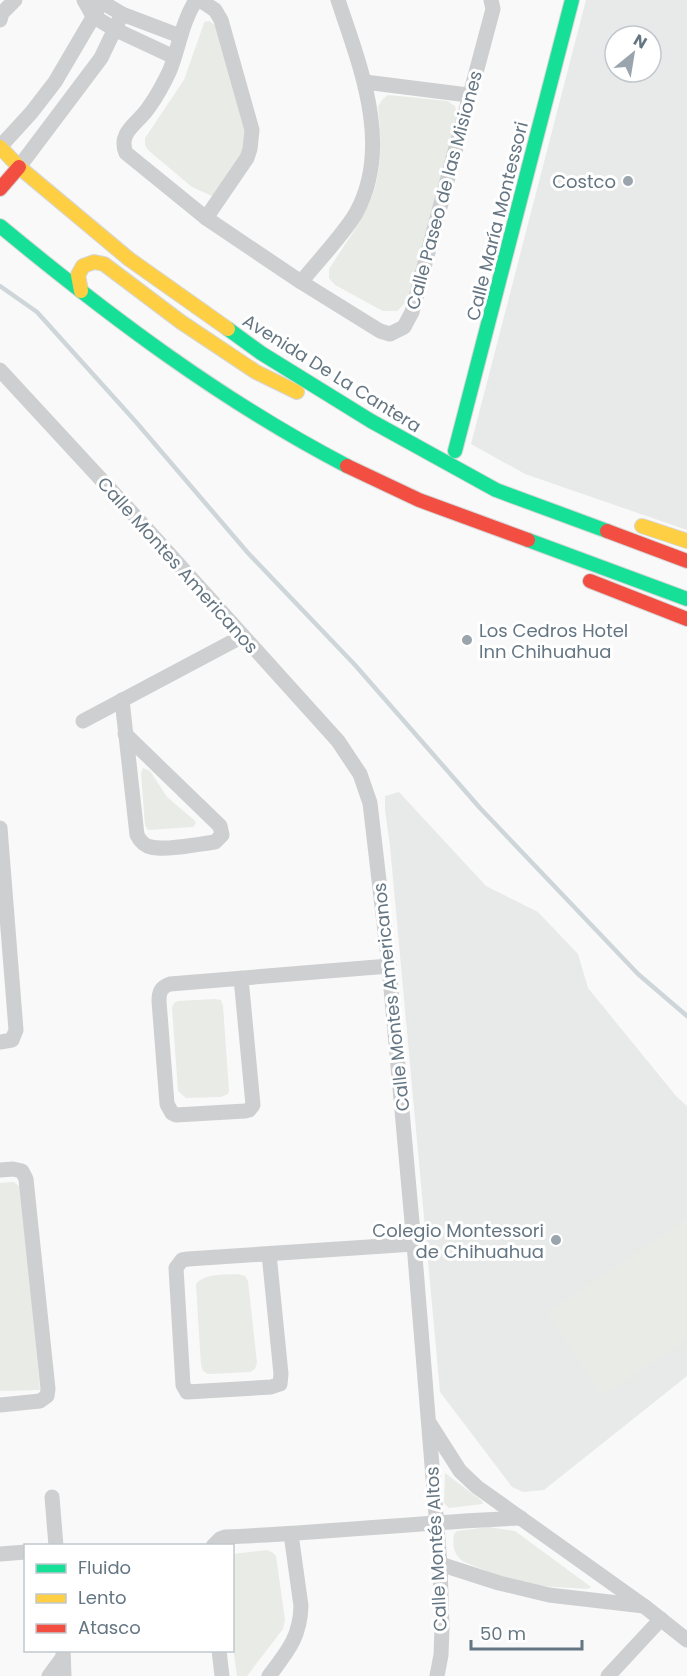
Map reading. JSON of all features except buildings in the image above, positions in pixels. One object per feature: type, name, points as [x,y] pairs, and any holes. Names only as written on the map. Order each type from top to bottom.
[{"type":"main road","name":"Calle María Montessori","points":[[405,440],[416,438],[429,441],[460,454],[502,276],[572,0]]},
{"type":"main road","name":"Avenida De La Cantera","points":[[0,147],[19,167],[129,259],[261,353],[335,398],[496,490],[687,561]]},
{"type":"main road","points":[[0,189],[19,167]]},
{"type":"main road","points":[[0,226],[156,349],[275,427],[328,456],[412,497],[687,598]]},
{"type":"main road","points":[[81,291],[78,275],[83,266],[94,262],[104,264],[181,322],[256,372],[296,392],[335,398]]},
{"type":"main road","points":[[412,497],[440,517],[483,538]]},
{"type":"main road","points":[[631,522],[687,541]]},
{"type":"main road","points":[[577,576],[687,619]]},
{"type":"street","points":[[1,15],[15,0]]},
{"type":"street","points":[[198,0],[215,10],[221,20],[252,130],[247,158],[206,218]]},
{"type":"street","name":"Calle Paseo de las Misiones","points":[[198,0],[187,13],[170,69],[148,109],[126,134],[123,147],[126,153],[206,218],[301,282],[380,331],[390,334],[404,327],[412,312],[468,95],[493,9],[491,0]]},
{"type":"street","points":[[301,282],[355,215],[363,198],[368,177],[372,138],[371,115],[365,82],[338,0]]},
{"type":"street","points":[[0,147],[31,113],[64,69],[88,7],[102,2],[122,14],[180,36]]},
{"type":"street","points":[[88,7],[114,29],[174,57]]},
{"type":"street","points":[[19,167],[101,58],[122,14]]},
{"type":"street","points":[[64,69],[82,85]]},
{"type":"street","points":[[365,82],[468,95]]},
{"type":"street","name":"Calle Montes Americanos","points":[[0,370],[146,527],[338,741],[360,774],[368,796],[373,822],[389,966],[429,1422],[460,1472],[477,1487],[644,1606],[687,1640]]},
{"type":"street","points":[[83,721],[243,636]]},
{"type":"street","points":[[122,700],[125,734],[137,835],[140,840],[145,845],[155,848],[215,842],[219,839],[222,835],[220,826],[125,734]]},
{"type":"street","points":[[0,828],[5,947],[16,1034],[12,1040],[0,1042]]},
{"type":"street","points":[[241,978],[253,1105],[245,1111],[176,1115],[172,1113],[167,1104],[159,994],[165,986],[170,984],[241,978],[389,966]]},
{"type":"street","points":[[0,1170],[22,1171],[26,1179],[48,1389],[44,1400],[0,1405]]},
{"type":"street","points":[[269,1254],[281,1374],[280,1384],[271,1387],[187,1392],[183,1385],[176,1268],[178,1264],[188,1259],[414,1244]]},
{"type":"street","name":"Calle Montés Altos","points":[[429,1422],[440,1564],[442,1628],[441,1655],[437,1676]]},
{"type":"street","points":[[52,1497],[56,1544]]},
{"type":"street","points":[[214,1544],[225,1537],[521,1518]]},
{"type":"street","points":[[269,1676],[295,1640],[300,1618],[301,1606],[291,1534]]},
{"type":"street","points":[[0,1554],[24,1552]]},
{"type":"street","points":[[440,1564],[498,1583],[540,1593],[644,1606]]},
{"type":"street","points":[[608,1676],[661,1619]]},
{"type":"street","points":[[219,1652],[222,1676]]},
{"type":"street","points":[[49,1676],[63,1654]]},
{"type":"street","points":[[63,1654],[64,1676]]},
{"type":"shaded area","name":"Costco","points":[[586,0],[687,0],[687,530],[525,474],[471,444]]},
{"type":"shaded area","points":[[209,21],[218,30],[247,125],[249,150],[212,196],[192,187],[145,145],[145,138],[184,80],[204,22]]},
{"type":"shaded area","points":[[388,95],[448,101],[455,106],[457,115],[409,299],[397,311],[383,311],[335,285],[329,278],[329,269],[353,233],[373,194],[380,158],[378,106]]},
{"type":"shaded area","points":[[143,768],[150,771],[167,797],[194,820],[196,823],[193,827],[148,830],[145,825],[141,773]]},
{"type":"shaded area","name":"Colegio Montessori de Chihuahua","points":[[399,792],[486,886],[538,912],[578,954],[588,988],[676,1096],[687,1106],[687,1376],[544,1490],[523,1492],[512,1487],[440,1392],[385,810],[385,796]]},
{"type":"shaded area","points":[[221,1000],[223,1006],[229,1091],[221,1097],[186,1098],[178,1091],[172,1008],[178,1001]]},
{"type":"shaded area","points":[[14,1182],[22,1189],[40,1390],[0,1391],[0,1183]]},
{"type":"shaded area","points":[[687,1219],[687,1339],[602,1396],[547,1313]]},
{"type":"shaded area","points":[[238,1274],[245,1276],[248,1281],[257,1363],[255,1369],[250,1372],[208,1374],[203,1371],[201,1365],[196,1284],[209,1276]]},
{"type":"shaded area","points":[[445,1473],[483,1504],[449,1508],[444,1503]]},
{"type":"shaded area","points":[[489,1527],[515,1531],[591,1587],[588,1589],[523,1585],[464,1562],[454,1550],[454,1534],[457,1531]]},
{"type":"shaded area","points":[[266,1550],[276,1556],[285,1620],[283,1629],[247,1676],[237,1676],[234,1652],[234,1554]]},
{"type":"waterway","points":[[0,286],[37,312],[136,422],[248,553],[355,665],[480,808],[638,974],[687,1016]]},
{"type":"traffic: fast","points":[[455,451],[572,0]]},
{"type":"traffic: fast","points":[[0,226],[125,324],[211,385],[255,414],[347,466]]},
{"type":"traffic: fast","points":[[228,329],[261,353],[371,421],[496,490],[607,531]]},
{"type":"traffic: fast","points":[[528,540],[687,599]]},
{"type":"traffic: slow","points":[[0,147],[19,167],[129,259],[228,329]]},
{"type":"traffic: slow","points":[[81,291],[78,275],[83,266],[94,262],[104,264],[181,322],[256,372],[297,392]]},
{"type":"traffic: slow","points":[[642,526],[687,541]]},
{"type":"traffic: jam","points":[[0,189],[19,167]]},
{"type":"traffic: jam","points":[[347,466],[419,500],[528,540]]},
{"type":"traffic: jam","points":[[607,531],[687,561]]},
{"type":"traffic: jam","points":[[590,581],[687,619]]},
{"type":"place","name":"Costco","points":[[628,181]]},
{"type":"place","name":"Los Cedros Hotel Inn Chihuahua","points":[[467,640]]},
{"type":"place","name":"Colegio Montessori de Chihuahua","points":[[556,1240]]}]
